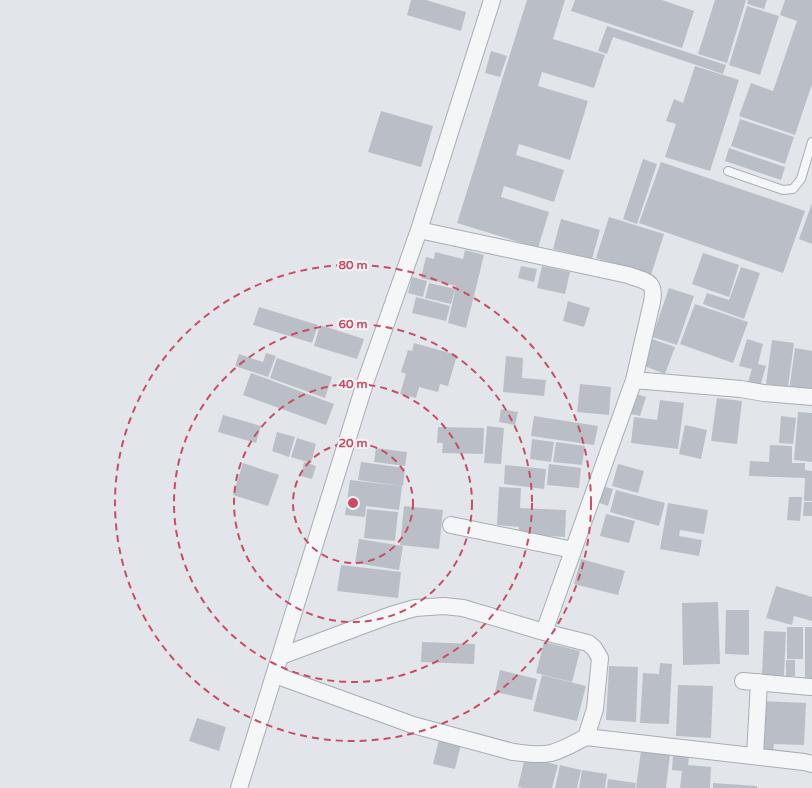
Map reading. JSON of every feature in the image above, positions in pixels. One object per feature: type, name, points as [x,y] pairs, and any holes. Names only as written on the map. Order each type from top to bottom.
[{"type":"street","points":[[239,788],[365,383],[419,230],[492,0]]},
{"type":"street","points":[[419,230],[628,275],[650,284],[654,291],[634,380],[544,632]]},
{"type":"street","points":[[634,380],[741,389],[764,393],[812,397]]},
{"type":"street","points":[[451,525],[573,550]]},
{"type":"street","points":[[282,652],[415,608],[444,606],[462,608],[588,643],[594,648],[600,658],[595,709],[586,736]]},
{"type":"street","points":[[275,675],[413,725],[513,752],[536,754],[550,753],[571,745],[586,736],[808,763]]},
{"type":"street","points":[[743,681],[810,687]]},
{"type":"street","points":[[754,756],[759,682]]},
{"type":"lane","points":[[728,171],[783,190],[793,189],[801,179],[812,142]]},
{"type":"building","points":[[411,0],[426,0],[466,12],[461,31],[407,15]]},
{"type":"building","points":[[527,0],[565,0],[553,39],[605,55],[594,88],[542,72],[538,86],[588,101],[570,160],[519,144],[516,155],[564,170],[554,202],[504,186],[501,197],[549,212],[538,248],[457,223]]},
{"type":"building","points":[[575,0],[662,0],[694,11],[682,48],[571,11]]},
{"type":"building","points":[[715,0],[746,0],[727,63],[698,54]]},
{"type":"building","points":[[748,0],[767,0],[764,9],[747,4]]},
{"type":"building","points":[[785,0],[812,0],[812,84],[795,135],[739,116],[751,83],[773,91],[797,21],[780,15]]},
{"type":"building","points":[[747,6],[779,16],[760,75],[729,65]]},
{"type":"building","points":[[607,26],[726,65],[723,74],[613,37],[607,54],[598,51]]},
{"type":"building","points":[[491,51],[507,56],[500,77],[485,73]]},
{"type":"building","points":[[695,66],[739,80],[710,171],[665,157],[676,124],[666,121],[674,99],[683,103]]},
{"type":"building","points":[[381,111],[433,126],[421,167],[368,152]]},
{"type":"building","points":[[740,119],[794,137],[785,164],[731,146]]},
{"type":"building","points":[[729,148],[785,167],[781,180],[725,161]]},
{"type":"building","points":[[643,159],[657,164],[637,224],[623,219]]},
{"type":"building","points":[[661,162],[805,211],[783,273],[639,223]]},
{"type":"building","points":[[812,203],[812,244],[799,239]]},
{"type":"building","points":[[609,217],[664,234],[651,275],[596,258]]},
{"type":"building","points":[[561,219],[600,230],[592,259],[553,249]]},
{"type":"building","points":[[465,250],[484,255],[466,328],[448,323],[456,286],[421,278],[426,257],[434,259],[435,252],[463,259]]},
{"type":"building","points":[[703,253],[739,265],[729,297],[692,284]]},
{"type":"building","points":[[521,266],[537,269],[534,282],[518,278]]},
{"type":"building","points":[[542,266],[570,272],[565,294],[537,288]]},
{"type":"building","points":[[741,267],[760,273],[744,319],[703,304],[707,293],[729,300]]},
{"type":"building","points":[[412,277],[427,281],[423,297],[408,293]]},
{"type":"building","points":[[429,283],[455,289],[451,304],[425,298]]},
{"type":"building","points":[[669,288],[694,296],[677,345],[652,337]]},
{"type":"building","points":[[416,297],[450,306],[446,321],[412,313]]},
{"type":"building","points":[[568,301],[590,308],[584,327],[563,321]]},
{"type":"building","points":[[695,304],[748,322],[733,363],[680,344]]},
{"type":"building","points":[[259,307],[318,325],[312,343],[253,325]]},
{"type":"building","points":[[320,325],[364,339],[357,359],[314,346]]},
{"type":"building","points":[[652,339],[675,347],[665,374],[642,365]]},
{"type":"building","points":[[747,339],[763,344],[758,364],[766,366],[759,390],[747,386],[752,369],[739,366]]},
{"type":"building","points":[[772,340],[794,343],[788,387],[766,384]]},
{"type":"building","points":[[414,343],[457,355],[448,386],[440,384],[438,392],[419,387],[416,398],[400,394],[406,374],[401,372],[408,350],[412,351]]},
{"type":"building","points":[[795,348],[812,351],[812,394],[789,391]]},
{"type":"building","points":[[266,353],[276,356],[268,377],[235,366],[239,354],[263,362]]},
{"type":"building","points":[[506,356],[523,358],[522,378],[546,380],[544,396],[503,392]]},
{"type":"building","points":[[277,358],[332,377],[325,398],[270,378]]},
{"type":"building","points":[[251,373],[334,404],[326,425],[243,395]]},
{"type":"building","points":[[580,384],[611,387],[609,415],[577,412]]},
{"type":"building","points":[[634,393],[646,397],[640,416],[627,413]]},
{"type":"building","points":[[717,398],[742,401],[737,444],[711,441]]},
{"type":"building","points":[[660,400],[684,403],[678,449],[631,443],[634,417],[657,420]]},
{"type":"building","points":[[501,409],[518,412],[515,425],[499,422]]},
{"type":"building","points":[[798,412],[812,413],[812,462],[794,460]]},
{"type":"building","points":[[223,415],[261,426],[256,443],[218,432]]},
{"type":"building","points":[[534,416],[598,426],[594,445],[531,436]]},
{"type":"building","points":[[781,416],[796,418],[793,444],[779,443]]},
{"type":"building","points":[[685,425],[707,430],[701,459],[679,454]]},
{"type":"building","points":[[487,426],[504,428],[501,464],[484,463]]},
{"type":"building","points":[[438,427],[484,428],[483,454],[442,453],[443,443],[437,443]]},
{"type":"building","points":[[277,432],[295,437],[289,457],[272,451]]},
{"type":"building","points":[[297,438],[316,444],[311,463],[291,457]]},
{"type":"building","points":[[532,439],[554,442],[551,462],[530,459]]},
{"type":"building","points":[[556,442],[585,446],[582,465],[553,462]]},
{"type":"building","points":[[770,445],[792,446],[792,463],[805,463],[805,470],[812,471],[812,501],[804,501],[805,478],[749,476],[750,461],[769,462]]},
{"type":"building","points":[[376,448],[407,452],[405,466],[374,462]]},
{"type":"building","points":[[304,462],[316,466],[312,479],[301,476]]},
{"type":"building","points":[[361,462],[405,468],[403,486],[358,480]]},
{"type":"building","points":[[243,463],[279,475],[268,506],[233,495]]},
{"type":"building","points":[[549,464],[581,468],[579,488],[547,485]]},
{"type":"building","points":[[618,464],[644,471],[638,493],[612,486]]},
{"type":"building","points":[[505,465],[546,469],[544,489],[504,484]]},
{"type":"building","points":[[350,480],[402,486],[399,510],[366,506],[365,517],[345,515]]},
{"type":"building","points":[[602,486],[613,489],[608,506],[597,502]]},
{"type":"building","points":[[499,487],[521,488],[520,508],[566,510],[565,537],[518,534],[519,527],[497,525]]},
{"type":"building","points":[[616,490],[665,503],[659,526],[610,512]]},
{"type":"building","points":[[789,497],[802,497],[800,521],[787,520]]},
{"type":"building","points":[[804,502],[812,502],[812,516],[803,516]]},
{"type":"building","points":[[668,503],[708,510],[704,534],[680,530],[679,536],[702,540],[699,556],[660,549]]},
{"type":"building","points":[[404,506],[443,510],[439,549],[400,545]]},
{"type":"building","points":[[367,509],[398,512],[395,541],[364,538]]},
{"type":"building","points":[[606,514],[635,521],[629,543],[600,536]]},
{"type":"building","points":[[359,539],[403,546],[399,570],[355,563]]},
{"type":"building","points":[[581,559],[625,571],[618,595],[574,584]]},
{"type":"building","points":[[341,565],[401,572],[398,598],[337,591]]},
{"type":"building","points":[[776,586],[812,597],[812,621],[794,616],[792,625],[766,618]]},
{"type":"building","points":[[718,602],[720,664],[683,665],[682,603]]},
{"type":"building","points":[[726,610],[749,610],[749,655],[725,654]]},
{"type":"building","points":[[787,627],[803,627],[803,659],[787,659]]},
{"type":"building","points":[[805,627],[812,627],[812,679],[805,678]]},
{"type":"building","points":[[764,631],[786,632],[784,676],[762,675]]},
{"type":"building","points":[[422,642],[475,644],[474,664],[421,662]]},
{"type":"building","points":[[544,642],[580,651],[572,682],[536,673]]},
{"type":"building","points":[[786,660],[795,660],[795,676],[786,676]]},
{"type":"building","points":[[660,663],[672,664],[669,724],[640,723],[643,673],[659,674]]},
{"type":"building","points":[[609,666],[638,667],[636,722],[606,720]]},
{"type":"building","points":[[500,670],[537,679],[532,700],[495,692]]},
{"type":"building","points":[[542,675],[586,686],[577,721],[533,711]]},
{"type":"building","points":[[678,685],[713,686],[711,738],[676,736]]},
{"type":"building","points":[[760,701],[806,703],[804,745],[774,744],[773,754],[757,753]]},
{"type":"building","points":[[197,718],[226,727],[219,751],[189,741]]},
{"type":"building","points":[[440,735],[462,740],[455,769],[433,764]]},
{"type":"building","points":[[641,751],[670,755],[666,788],[636,788]]},
{"type":"building","points":[[673,755],[689,757],[688,765],[711,767],[710,788],[680,788],[682,771],[672,770]]},
{"type":"building","points":[[525,757],[558,765],[552,788],[518,787]]},
{"type":"building","points":[[560,765],[581,770],[577,788],[555,788]]},
{"type":"building","points":[[582,770],[607,774],[605,788],[579,788]]},
{"type":"building","points":[[608,779],[636,783],[635,788],[607,788]]},
{"type":"building","points":[[713,783],[757,786],[757,788],[713,788]]}]
